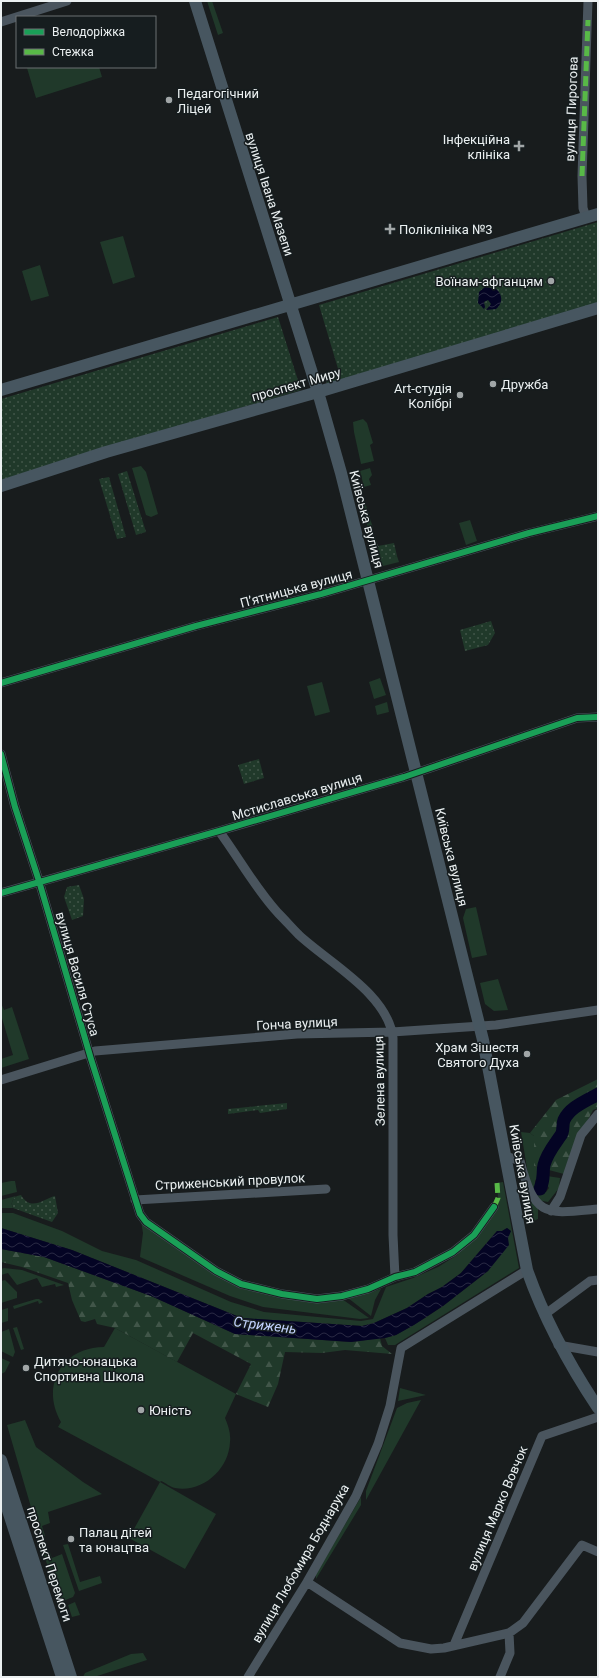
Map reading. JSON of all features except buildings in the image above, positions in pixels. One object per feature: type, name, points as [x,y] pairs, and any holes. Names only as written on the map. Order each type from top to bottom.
[{"type":"main road","name":"вулиця Івана Мазепи","points":[[195,1],[290,305]]},
{"type":"main road","points":[[1,390],[598,214]]},
{"type":"main road","name":"Київська вулиця","points":[[290,305],[318,392],[368,579],[479,1026],[506,1156],[527,1270],[544,1315],[558,1345],[598,1408]]},
{"type":"main road","name":"проспект Миру","points":[[1,486],[106,452],[318,392],[598,308]]},
{"type":"main road","name":"проспект Перемоги","points":[[1,1460],[60,1656],[62,1677]]},
{"type":"main road","name":"проспект Перемоги","points":[[1,1489],[60,1656],[71,1677]]},
{"type":"street","points":[[20,16],[67,1]]},
{"type":"street","name":"вулиця Пирогова","points":[[586,217],[583,208],[582,176],[588,1]]},
{"type":"street","points":[[1,22],[16,17]]},
{"type":"street","name":"Пʼятницька вулиця","points":[[1,683],[196,626],[321,594],[529,533],[598,516]]},
{"type":"street","name":"Мстиславська вулиця","points":[[1,893],[220,831],[416,773],[577,718],[598,717]]},
{"type":"street","name":"вулиця Василя Стуса","points":[[1,754],[15,807],[39,881],[89,1052],[135,1200],[140,1214],[146,1222],[216,1271],[241,1284],[282,1294],[317,1299],[354,1293],[368,1289],[395,1277],[415,1272],[454,1252],[474,1235],[494,1207]]},
{"type":"street","name":"Зелена вулиця","points":[[220,831],[242,866],[277,912],[299,935],[371,995],[390,1024],[392,1032],[393,1235],[395,1277]]},
{"type":"street","name":"Гонча вулиця","points":[[1,1080],[89,1052],[297,1034],[392,1032],[479,1026],[598,1010]]},
{"type":"street","points":[[551,1211],[560,1197],[581,1135],[598,1114]]},
{"type":"street","points":[[506,1156],[520,1161],[528,1188],[534,1200],[540,1205],[551,1211],[562,1212],[598,1209]]},
{"type":"street","name":"Стриженський провулок","points":[[135,1200],[326,1189]]},
{"type":"street","name":"вулиця Любомира Боднарука","points":[[248,1677],[347,1514],[371,1462],[390,1406],[401,1348],[527,1270]]},
{"type":"street","points":[[544,1315],[590,1281],[598,1280]]},
{"type":"street","points":[[558,1345],[598,1352]]},
{"type":"street","name":"вулиця Марко Вовчок","points":[[454,1645],[542,1436],[598,1417]]},
{"type":"street","points":[[307,1582],[400,1643],[431,1648],[454,1645],[509,1633],[523,1623],[533,1612],[582,1545],[598,1552]]},
{"type":"street","points":[[500,1677],[510,1653],[509,1633]]},
{"type":"green space","points":[[207,1],[212,1],[223,33],[218,35]]},
{"type":"green space","points":[[27,68],[99,68],[102,77],[36,98]]},
{"type":"green space","points":[[598,222],[598,305],[327,384],[325,377],[339,372],[319,305]]},
{"type":"green space","points":[[123,236],[135,277],[113,284],[100,242]]},
{"type":"green space","points":[[40,265],[49,296],[31,301],[22,271]]},
{"type":"green space","points":[[278,317],[301,390],[105,448],[1,481],[1,399]]},
{"type":"green space","points":[[363,419],[367,423],[373,443],[370,445],[374,461],[361,464],[353,422]]},
{"type":"green space","points":[[141,466],[146,472],[158,514],[151,517],[146,515],[132,468]]},
{"type":"green space","points":[[370,468],[372,475],[369,479],[371,485],[364,487],[360,471]]},
{"type":"green space","points":[[127,471],[146,532],[136,535],[118,474]]},
{"type":"green space","points":[[109,477],[126,537],[117,539],[99,479]]},
{"type":"green space","points":[[364,499],[373,528],[368,529],[362,502]]},
{"type":"green space","points":[[470,520],[477,541],[466,545],[459,523]]},
{"type":"green space","points":[[375,536],[381,557],[386,560],[397,556],[399,562],[383,566],[378,561],[370,537]]},
{"type":"green space","points":[[394,543],[397,556],[386,561],[381,557],[378,546]]},
{"type":"green space","points":[[491,621],[495,633],[488,645],[465,651],[460,630]]},
{"type":"green space","points":[[380,678],[386,695],[374,699],[369,682]]},
{"type":"green space","points":[[322,682],[330,712],[315,716],[307,686]]},
{"type":"green space","points":[[387,702],[389,712],[377,715],[375,706]]},
{"type":"green space","points":[[259,759],[264,778],[244,784],[238,765]]},
{"type":"green space","points":[[79,885],[84,899],[83,916],[72,920],[64,897],[67,887]]},
{"type":"green space","points":[[476,907],[487,955],[472,958],[463,918],[466,909]]},
{"type":"green space","points":[[498,979],[508,1010],[494,1011],[485,1004],[480,983]]},
{"type":"green space","points":[[1,1003],[4,1010],[12,1007],[29,1059],[1,1068],[1,1059],[13,1055],[1,1015]]},
{"type":"green space","points":[[598,1079],[598,1108],[593,1110],[574,1147],[564,1174],[534,1166],[534,1136],[530,1133],[556,1100]]},
{"type":"green space","points":[[287,1103],[287,1109],[260,1113],[258,1110],[228,1114],[228,1109]]},
{"type":"green space","points":[[521,1132],[530,1133],[534,1136],[534,1166],[543,1170],[542,1179],[536,1179],[535,1185],[546,1192],[549,1188],[545,1182],[547,1176],[560,1178],[559,1188],[548,1202],[537,1200],[531,1192]]},
{"type":"green space","points":[[15,1181],[17,1192],[1,1196],[1,1183]]},
{"type":"green space","points":[[503,1182],[519,1268],[395,1345],[388,1345],[385,1338],[396,1335],[425,1318],[488,1271],[511,1231],[507,1228],[502,1231],[497,1231],[461,1273],[442,1287],[428,1294],[407,1308],[374,1323],[362,1326],[242,1318],[72,1250],[1,1228],[1,1213],[13,1213],[62,1231],[102,1251],[136,1260],[231,1302],[264,1312],[361,1321],[373,1319],[386,1287],[413,1278],[438,1267],[457,1255],[494,1207],[498,1198],[497,1183]]},
{"type":"green space","points":[[522,1192],[538,1207],[538,1219],[527,1224]]},
{"type":"green space","points":[[21,1195],[29,1203],[33,1204],[55,1196],[58,1213],[52,1222],[13,1208],[13,1199],[16,1196]]},
{"type":"green space","points":[[16,1196],[12,1203],[13,1208],[1,1208],[1,1200]]},
{"type":"green space","points":[[141,1221],[239,1286],[342,1299],[369,1318],[360,1319],[263,1307],[230,1296],[140,1257],[143,1233]]},
{"type":"green space","points":[[1,1249],[44,1257],[151,1296],[235,1334],[351,1342],[380,1338],[382,1346],[392,1354],[345,1350],[322,1353],[285,1352],[278,1384],[268,1407],[236,1394],[251,1364],[193,1333],[177,1362],[115,1328],[97,1324],[95,1319],[85,1322],[81,1321],[72,1300],[68,1283],[22,1267],[1,1262]]},
{"type":"green space","points":[[1,1269],[22,1270],[64,1285],[56,1287],[55,1284],[42,1287],[37,1278],[17,1285],[8,1273],[1,1275]]},
{"type":"green space","points":[[5,1280],[17,1292],[17,1298],[1,1303],[1,1281]]},
{"type":"green space","points":[[381,1289],[375,1300],[371,1316],[348,1298]]},
{"type":"green space","points":[[36,1299],[43,1302],[39,1304],[38,1301],[14,1309],[13,1306]]},
{"type":"green space","points":[[8,1308],[8,1321],[1,1323],[1,1310]]},
{"type":"green space","points":[[17,1327],[24,1349],[21,1350],[13,1328]]},
{"type":"green space","name":"Юність","points":[[115,1328],[236,1394],[225,1418],[230,1435],[230,1442],[225,1461],[220,1470],[204,1483],[185,1489],[175,1488],[161,1481],[160,1482],[58,1427],[61,1422],[55,1408],[53,1395],[54,1382],[59,1371],[66,1361],[77,1354],[89,1349],[104,1347]]},
{"type":"green space","points":[[9,1329],[15,1352],[13,1357],[1,1351],[1,1332]]},
{"type":"green space","points":[[1,1358],[10,1362],[5,1372],[1,1374]]},
{"type":"green space","points":[[400,1388],[426,1395],[398,1401]]},
{"type":"green space","points":[[421,1400],[366,1500],[366,1491],[397,1408],[407,1403]]},
{"type":"green space","points":[[25,1420],[36,1447],[83,1482],[102,1494],[48,1512],[50,1523],[42,1526],[45,1536],[40,1538],[7,1425]]},
{"type":"green space","points":[[160,1482],[216,1514],[185,1569],[129,1538]]},
{"type":"green space","points":[[361,1497],[361,1505],[316,1579],[316,1574]]},
{"type":"green space","points":[[68,1544],[80,1582],[100,1576],[102,1583],[79,1591],[63,1545]]},
{"type":"green space","points":[[50,1553],[52,1558],[62,1554],[75,1593],[73,1597],[63,1601],[58,1598],[44,1555]]},
{"type":"green space","points":[[75,1602],[80,1615],[72,1617],[68,1605]]},
{"type":"green space","points":[[143,1653],[147,1660],[94,1677],[83,1677],[85,1673],[131,1654]]},
{"type":"water","points":[[485,287],[496,289],[501,296],[501,302],[496,309],[486,310],[491,304],[488,300],[484,302],[484,309],[478,303],[479,292]]},
{"type":"water","name":"Стрижень","points":[[1,1228],[72,1250],[242,1318],[362,1326],[374,1323],[407,1308],[428,1294],[442,1287],[461,1273],[497,1231],[502,1231],[507,1228],[511,1231],[508,1238],[509,1245],[488,1271],[443,1306],[396,1335],[385,1338],[351,1342],[235,1334],[151,1296],[44,1257],[1,1249]]},
{"type":"waterway","name":"Стрижень","points":[[540,1189],[545,1161],[562,1133],[563,1122],[567,1115],[570,1111],[598,1094]]},
{"type":"marked path","points":[[582,176],[588,20]]},
{"type":"marked path","points":[[494,1207],[498,1198],[497,1183]]},
{"type":"cycle path","points":[[1,683],[196,626],[321,594],[529,533],[598,516]]},
{"type":"cycle path","points":[[1,893],[404,777],[577,718],[598,717]]},
{"type":"cycle path","points":[[1,754],[15,807],[39,881],[91,1059],[140,1214],[146,1222],[216,1271],[241,1284],[282,1294],[317,1299],[342,1296],[368,1289],[395,1277],[415,1272],[453,1252],[474,1235],[494,1207]]},
{"type":"place","name":"Педагогічний Ліцей","points":[[169,100]]},
{"type":"place","name":"Інфекційна клініка","points":[[519,146]]},
{"type":"place","name":"Поліклініка №3","points":[[390,229]]},
{"type":"place","name":"Воїнам-афганцям","points":[[551,281]]},
{"type":"place","name":"Дружба","points":[[493,384]]},
{"type":"place","name":"Art-студія Колібрі","points":[[460,395]]},
{"type":"place","name":"Храм Зішестя Святого Духа","points":[[527,1054]]},
{"type":"place","name":"Дитячо-юнацька Спортивна Школа","points":[[26,1368]]},
{"type":"place","name":"Юність","points":[[141,1410]]},
{"type":"place","name":"Палац дітей та юнацтва","points":[[71,1539]]}]
